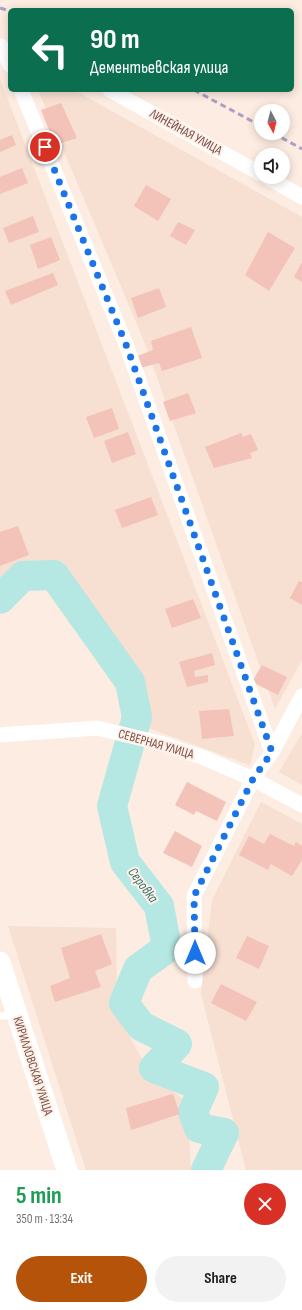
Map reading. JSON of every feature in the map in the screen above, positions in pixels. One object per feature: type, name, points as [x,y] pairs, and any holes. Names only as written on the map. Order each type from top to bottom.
[{"type":"main road","name":"КИРИЛЛОВСКАЯ УЛИЦА","points":[[1,968],[8,1016],[67,1170]]},
{"type":"street","points":[[4,46],[8,59]]},
{"type":"street","points":[[22,92],[127,347],[272,752]]},
{"type":"street","name":"ЛИНЕЙНАЯ УЛИЦА","points":[[114,92],[254,170]]},
{"type":"street","points":[[279,184],[302,197]]},
{"type":"street","points":[[195,981],[194,896],[253,779],[272,752],[302,696]]},
{"type":"street","name":"СЕВЕРНАЯ УЛИЦА","points":[[0,736],[97,728],[160,743],[202,757],[253,779],[302,805]]},
{"type":"shaded area","points":[[0,79],[255,744],[250,765],[145,727],[139,675],[62,561],[18,567],[0,587]]},
{"type":"shaded area","points":[[39,92],[78,92],[302,217],[302,660],[275,709],[144,341]]},
{"type":"shaded area","points":[[302,733],[302,785],[279,772]]},
{"type":"shaded area","points":[[261,802],[302,824],[302,1170],[246,1170],[201,994],[212,900]]},
{"type":"shaded area","points":[[8,926],[116,928],[117,1004],[124,1027],[150,1073],[187,1102],[191,1170],[86,1170]]},
{"type":"building","points":[[61,103],[77,138],[55,145],[41,110]]},
{"type":"building","points":[[12,135],[16,145],[0,152],[0,140]]},
{"type":"building","points":[[22,168],[28,183],[0,194],[0,177]]},
{"type":"building","points":[[146,185],[171,199],[158,221],[134,206]]},
{"type":"building","points":[[33,216],[39,232],[9,243],[3,228]]},
{"type":"building","points":[[178,222],[195,230],[186,245],[170,236]]},
{"type":"building","points":[[268,232],[295,248],[269,291],[245,275]]},
{"type":"building","points":[[51,237],[60,260],[38,269],[30,245]]},
{"type":"building","points":[[302,262],[302,282],[294,277]]},
{"type":"building","points":[[53,273],[58,285],[11,305],[5,291]]},
{"type":"building","points":[[159,288],[166,307],[138,318],[131,298]]},
{"type":"building","points":[[191,327],[202,358],[162,371],[159,363],[140,368],[135,357],[153,350],[151,341]]},
{"type":"building","points":[[188,393],[196,413],[170,421],[163,402]]},
{"type":"building","points":[[112,408],[119,429],[94,438],[86,417]]},
{"type":"building","points":[[128,432],[136,454],[112,463],[104,441]]},
{"type":"building","points":[[241,433],[243,437],[251,434],[258,450],[250,453],[252,458],[214,468],[205,447]]},
{"type":"building","points":[[151,497],[158,515],[122,528],[115,510]]},
{"type":"building","points":[[18,526],[29,555],[0,566],[0,532]]},
{"type":"building","points":[[299,581],[302,582],[302,605],[290,598]]},
{"type":"building","points":[[193,599],[201,618],[172,628],[165,609]]},
{"type":"building","points":[[212,653],[215,665],[194,671],[195,677],[208,675],[208,682],[187,687],[179,662]]},
{"type":"building","points":[[262,665],[287,677],[278,695],[252,682]]},
{"type":"building","points":[[229,709],[234,736],[202,739],[199,711]]},
{"type":"building","points":[[187,782],[226,802],[217,821],[196,811],[194,815],[175,805]]},
{"type":"building","points":[[175,831],[202,846],[192,867],[163,853]]},
{"type":"building","points":[[270,834],[294,846],[296,842],[302,846],[302,860],[292,876],[271,864],[268,870],[239,855],[249,836],[264,844]]},
{"type":"building","points":[[101,934],[112,964],[95,971],[101,987],[55,1002],[50,986],[70,978],[61,948]]},
{"type":"building","points":[[247,936],[269,946],[259,969],[236,958]]},
{"type":"building","points":[[221,984],[257,1002],[246,1021],[211,1003]]},
{"type":"building","points":[[173,1094],[180,1114],[131,1130],[126,1108]]},
{"type":"waterway","name":"Серовка","points":[[0,599],[23,576],[54,575],[130,682],[137,717],[112,806],[125,862],[159,906],[167,948],[138,969],[124,1003],[141,1026],[177,1044],[154,1068],[204,1087],[193,1112],[199,1128],[224,1133],[206,1170]]},
{"type":"railway","points":[[0,8],[8,10]]},
{"type":"railway","points":[[198,92],[254,122]]},
{"type":"railway","points":[[286,140],[302,149]]},
{"type":"route","points":[[45,147],[127,347],[272,752],[253,779],[194,896],[195,953]]}]
